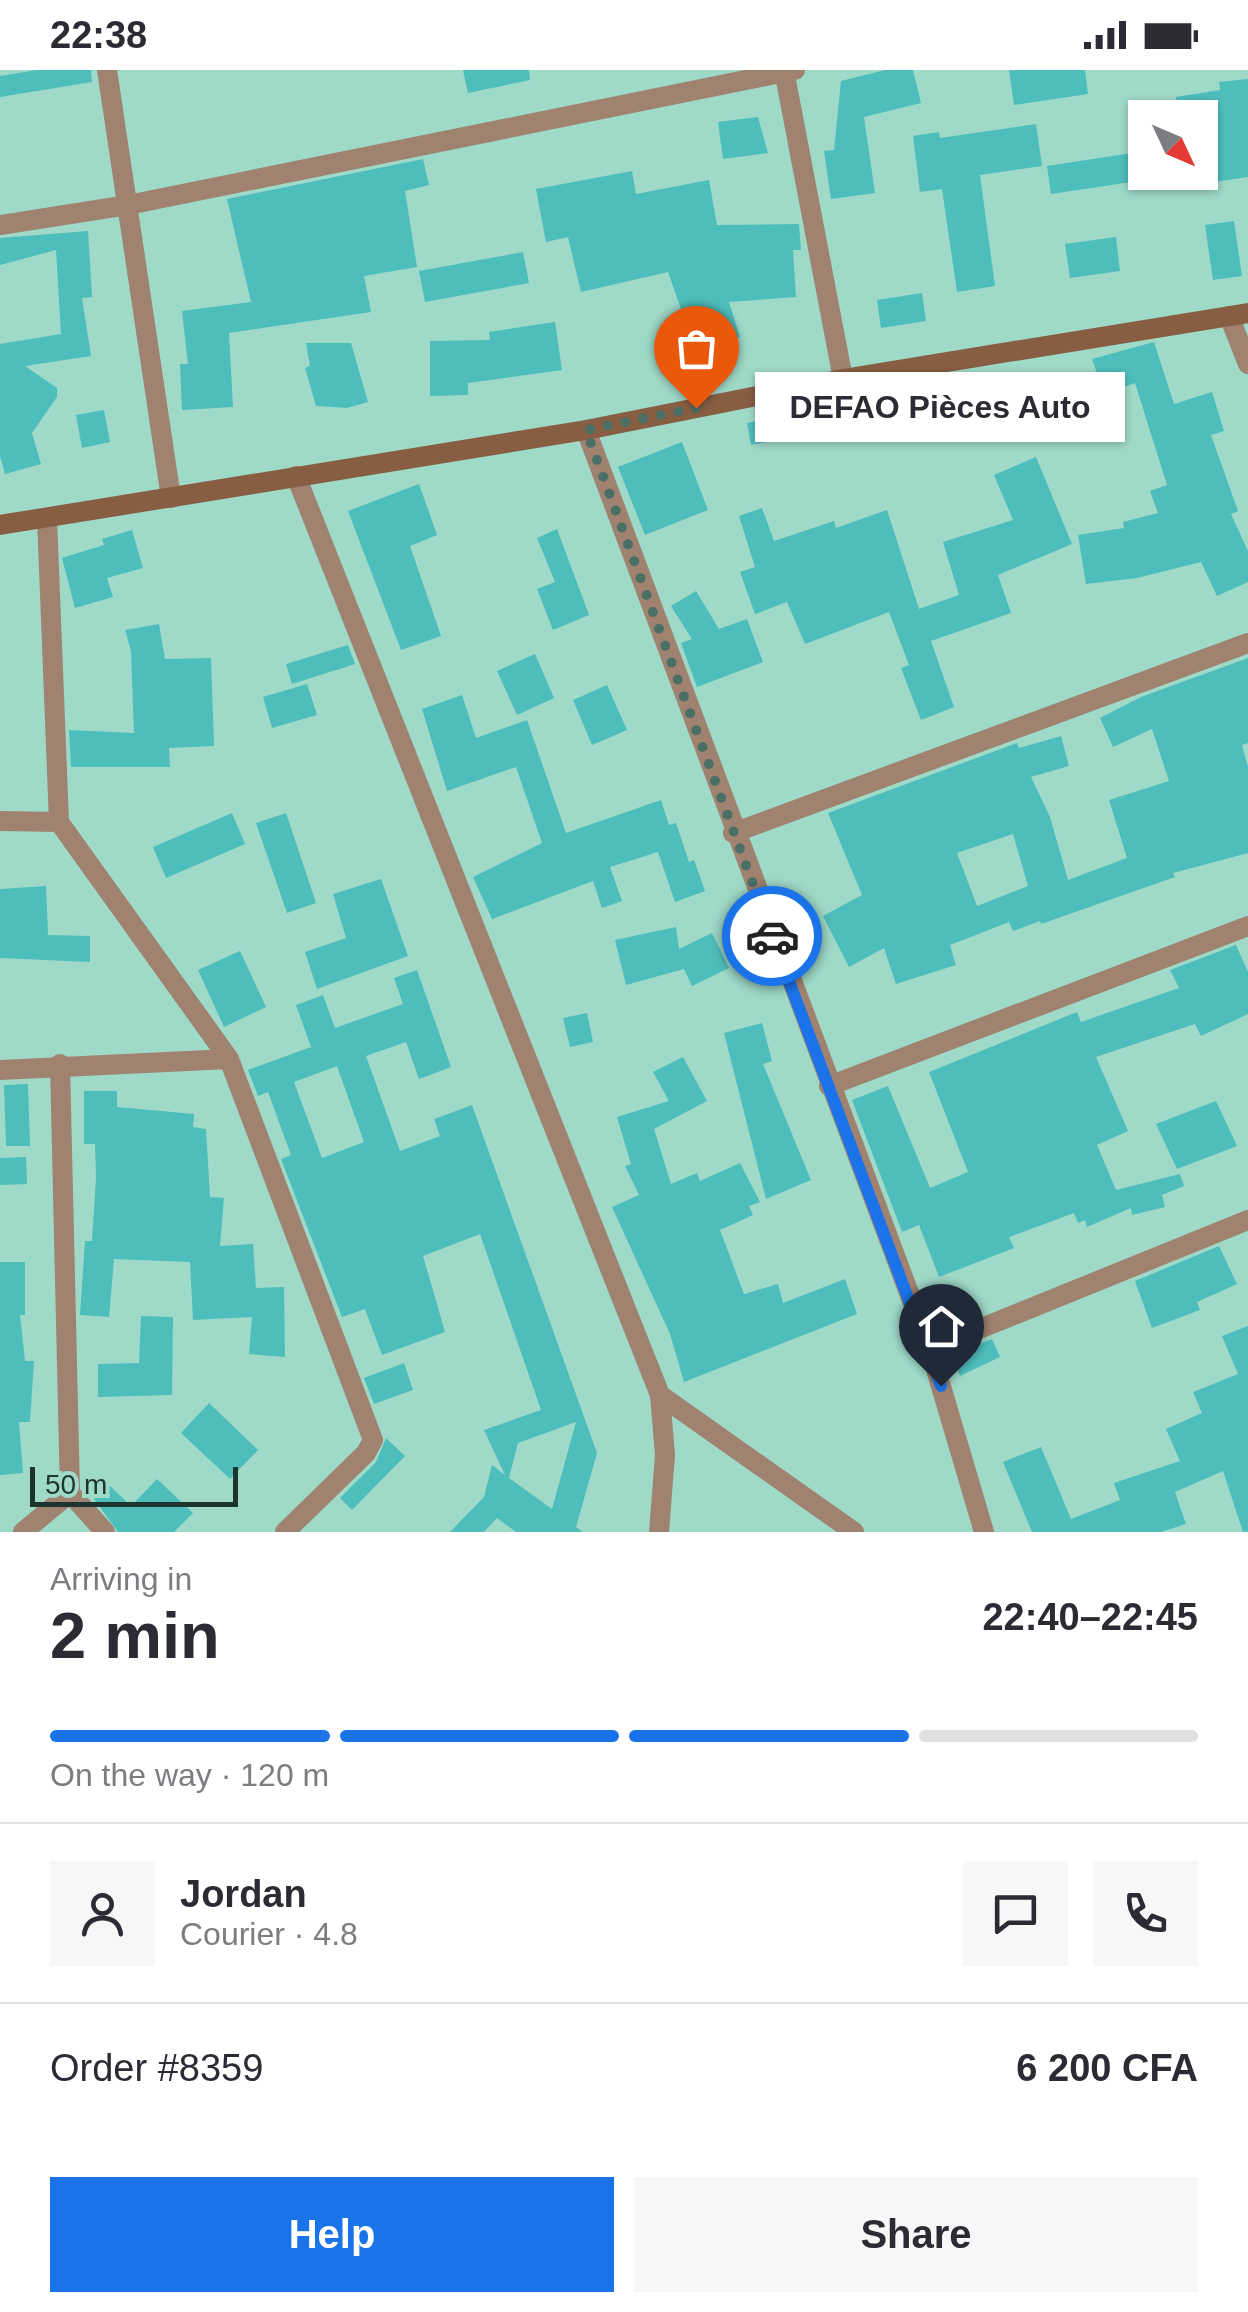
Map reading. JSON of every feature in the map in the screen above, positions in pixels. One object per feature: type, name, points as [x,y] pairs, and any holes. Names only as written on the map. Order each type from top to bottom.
[{"type":"street","points":[[107,70],[171,498]]},
{"type":"street","points":[[0,225],[128,205],[788,71],[843,379]]},
{"type":"street","points":[[0,525],[586,430],[843,379],[1238,315],[1248,364]]},
{"type":"street","points":[[586,430],[828,1086],[930,1349],[984,1532]]},
{"type":"street","points":[[296,476],[660,1395],[665,1455],[659,1532]]},
{"type":"street","points":[[48,518],[59,822],[229,1059],[373,1440],[366,1452],[285,1532]]},
{"type":"street","points":[[734,833],[1248,643]]},
{"type":"street","points":[[0,822],[59,822]]},
{"type":"street","points":[[828,1086],[1248,926]]},
{"type":"street","points":[[0,1070],[60,1064],[229,1059]]},
{"type":"street","points":[[60,1064],[70,1493],[106,1532]]},
{"type":"street","points":[[930,1349],[1248,1220]]},
{"type":"street","points":[[660,1395],[854,1532]]},
{"type":"street","points":[[23,1532],[70,1493]]},
{"type":"building","points":[[36,70],[91,70],[92,82],[0,97],[0,76]]},
{"type":"building","points":[[463,70],[529,70],[530,80],[468,93]]},
{"type":"building","points":[[885,70],[913,70],[921,103],[864,117],[875,193],[831,199],[824,151],[834,150],[841,81]]},
{"type":"building","points":[[1009,70],[1085,70],[1088,94],[1014,105]]},
{"type":"building","points":[[1248,79],[1248,177],[1218,181],[1218,100],[1176,97],[1220,90],[1219,82]]},
{"type":"building","points":[[758,117],[768,153],[723,159],[718,122]]},
{"type":"building","points":[[1036,124],[1042,166],[980,175],[995,286],[957,292],[942,189],[920,192],[913,136],[939,132],[940,138]]},
{"type":"building","points":[[1128,154],[1128,183],[1051,194],[1047,166]]},
{"type":"building","points":[[423,159],[429,185],[405,191],[417,267],[364,276],[371,312],[229,333],[233,407],[182,410],[180,364],[188,364],[182,311],[251,302],[227,199]]},
{"type":"building","points":[[632,171],[636,194],[709,180],[717,225],[799,224],[801,250],[793,250],[796,297],[729,302],[740,337],[696,352],[668,272],[581,292],[568,237],[546,242],[536,189]]},
{"type":"building","points":[[1234,221],[1242,276],[1213,280],[1205,225]]},
{"type":"building","points":[[88,231],[92,297],[82,298],[91,356],[25,366],[57,388],[57,397],[32,433],[41,464],[5,474],[0,456],[0,344],[61,334],[56,250],[0,265],[0,238]]},
{"type":"building","points":[[1116,237],[1120,271],[1070,278],[1065,244]]},
{"type":"building","points":[[523,252],[529,283],[425,302],[419,271]]},
{"type":"building","points":[[922,293],[926,321],[881,328],[877,300]]},
{"type":"building","points":[[555,322],[562,370],[468,383],[468,395],[430,396],[430,341],[490,340],[489,332]]},
{"type":"building","points":[[1154,342],[1174,404],[1212,392],[1224,431],[1211,435],[1238,511],[1231,514],[1248,551],[1248,582],[1217,596],[1201,562],[1137,578],[1086,584],[1078,535],[1124,528],[1123,522],[1158,513],[1150,491],[1167,485],[1135,383],[1104,394],[1092,359]]},
{"type":"building","points":[[306,343],[351,343],[368,402],[347,408],[316,406],[305,368],[310,366]]},
{"type":"building","points":[[965,385],[970,414],[1015,405],[1020,430],[954,442],[944,389]]},
{"type":"building","points":[[902,400],[906,423],[843,433],[840,410]]},
{"type":"building","points":[[104,410],[110,442],[82,448],[76,415]]},
{"type":"building","points":[[785,415],[790,437],[751,445],[747,423]]},
{"type":"building","points":[[682,442],[708,510],[645,535],[618,467]]},
{"type":"building","points":[[1036,457],[1072,544],[998,575],[1011,613],[931,641],[954,707],[921,720],[901,668],[909,665],[889,612],[805,644],[787,602],[755,614],[740,572],[755,567],[739,516],[762,508],[774,541],[834,521],[836,528],[887,510],[919,609],[959,595],[943,542],[1013,520],[994,475]]},
{"type":"building","points":[[419,484],[437,535],[410,546],[441,636],[401,650],[348,511]]},
{"type":"building","points":[[557,529],[589,615],[553,630],[537,589],[555,582],[537,538]]},
{"type":"building","points":[[132,530],[143,568],[107,578],[113,597],[75,608],[62,558],[104,545],[102,539]]},
{"type":"building","points":[[696,591],[719,629],[747,619],[763,662],[697,687],[681,643],[692,639],[671,606]]},
{"type":"building","points":[[159,624],[165,659],[211,658],[214,746],[169,748],[170,767],[71,767],[69,730],[134,733],[131,651],[125,630]]},
{"type":"building","points":[[348,645],[355,664],[292,684],[286,664]]},
{"type":"building","points":[[535,654],[554,698],[517,715],[497,671]]},
{"type":"building","points":[[1248,658],[1248,743],[1242,745],[1248,767],[1248,853],[1173,873],[1175,877],[1041,924],[1040,921],[1013,931],[1009,922],[950,945],[956,965],[896,984],[884,948],[849,967],[823,916],[862,895],[828,813],[1017,743],[1019,748],[1061,736],[1069,766],[1031,777],[1050,817],[1068,880],[1127,858],[1109,800],[1169,781],[1152,729],[1113,747],[1100,718],[1141,697]],"holes":[[[1013,834],[1028,886],[977,906],[957,853]]]},
{"type":"building","points":[[307,684],[317,715],[272,728],[263,697]]},
{"type":"building","points":[[607,685],[627,730],[592,745],[573,700]]},
{"type":"building","points":[[462,695],[476,738],[527,720],[566,833],[661,800],[669,825],[676,823],[689,862],[694,860],[705,891],[675,902],[658,852],[610,867],[622,901],[602,908],[593,881],[492,919],[473,877],[542,843],[516,767],[447,791],[422,709]]},
{"type":"building","points":[[232,813],[245,844],[166,878],[153,847]]},
{"type":"building","points":[[286,813],[316,903],[287,913],[256,823]]},
{"type":"building","points":[[381,879],[408,956],[317,989],[305,952],[346,938],[333,894]]},
{"type":"building","points":[[46,886],[48,935],[90,936],[90,962],[0,958],[0,889]]},
{"type":"building","points":[[676,927],[679,949],[712,933],[729,968],[692,986],[684,969],[626,985],[615,940]]},
{"type":"building","points":[[1236,945],[1248,972],[1248,1014],[1201,1036],[1195,1024],[1096,1057],[1128,1131],[1097,1145],[1116,1190],[1180,1174],[1184,1186],[1162,1195],[1165,1207],[1132,1215],[1131,1208],[1087,1227],[1085,1220],[1078,1223],[1074,1213],[1009,1237],[1014,1248],[939,1277],[919,1225],[902,1232],[852,1100],[888,1086],[930,1188],[968,1172],[929,1072],[1077,1012],[1081,1022],[1179,988],[1170,970]]},
{"type":"building","points":[[240,951],[266,1007],[224,1027],[198,970]]},
{"type":"building","points":[[417,970],[451,1067],[419,1079],[406,1042],[366,1056],[400,1151],[440,1136],[434,1119],[472,1105],[597,1453],[576,1527],[583,1532],[516,1532],[497,1518],[484,1532],[450,1532],[484,1497],[492,1465],[505,1475],[484,1430],[541,1410],[480,1234],[423,1256],[445,1332],[382,1355],[365,1309],[342,1317],[281,1159],[291,1155],[268,1092],[258,1096],[248,1070],[311,1047],[296,1005],[323,995],[335,1028],[403,1004],[394,978]],"holes":[[[337,1066],[364,1142],[322,1158],[294,1082]],[[576,1422],[552,1509],[509,1478],[518,1443]]]},
{"type":"building","points":[[587,1013],[593,1042],[570,1047],[563,1018]]},
{"type":"building","points":[[762,1023],[772,1061],[763,1064],[811,1180],[766,1199],[724,1033]]},
{"type":"building","points":[[683,1057],[707,1101],[654,1129],[671,1184],[697,1173],[700,1181],[740,1163],[760,1202],[749,1206],[753,1215],[720,1230],[744,1294],[778,1284],[783,1303],[845,1279],[857,1314],[684,1382],[670,1334],[612,1207],[639,1195],[625,1166],[631,1164],[617,1117],[669,1101],[653,1072]]},
{"type":"building","points":[[28,1084],[30,1146],[6,1146],[4,1085]]},
{"type":"building","points":[[84,1091],[117,1091],[117,1107],[194,1114],[193,1127],[206,1129],[210,1197],[224,1198],[220,1246],[253,1244],[256,1288],[284,1287],[285,1357],[249,1354],[252,1317],[193,1320],[190,1262],[114,1259],[109,1317],[80,1315],[85,1241],[92,1241],[96,1178],[95,1144],[84,1144]]},
{"type":"building","points":[[1216,1101],[1237,1146],[1177,1169],[1156,1124]]},
{"type":"building","points":[[26,1157],[27,1184],[0,1185],[0,1158]]},
{"type":"building","points":[[1219,1246],[1237,1284],[1197,1302],[1200,1310],[1152,1328],[1135,1281]]},
{"type":"building","points":[[0,1262],[25,1262],[25,1315],[20,1315],[25,1361],[34,1361],[30,1422],[19,1422],[23,1473],[0,1475]]},
{"type":"building","points":[[141,1316],[173,1317],[172,1395],[98,1397],[98,1364],[139,1363]]},
{"type":"building","points":[[1248,1326],[1248,1532],[1243,1532],[1223,1471],[1175,1492],[1186,1524],[1161,1532],[1032,1532],[1003,1462],[1041,1447],[1071,1519],[1120,1500],[1114,1483],[1180,1461],[1166,1429],[1202,1413],[1193,1392],[1238,1374],[1222,1336]]},
{"type":"building","points":[[992,1339],[1000,1357],[960,1376],[951,1355]]},
{"type":"building","points":[[404,1363],[413,1390],[374,1404],[364,1378]]},
{"type":"building","points":[[209,1403],[258,1450],[230,1479],[181,1433]]},
{"type":"building","points":[[386,1438],[405,1456],[352,1510],[340,1498],[376,1462]]},
{"type":"building","points":[[157,1479],[193,1513],[174,1532],[118,1532],[94,1499],[108,1484],[131,1506]]},
{"type":"way so far","points":[[696,408],[586,430],[772,936]]},
{"type":"place","name":"DEFAO Pièces Auto","points":[[696,408]]},
{"type":"route","points":[[772,936],[941,1386]]}]
